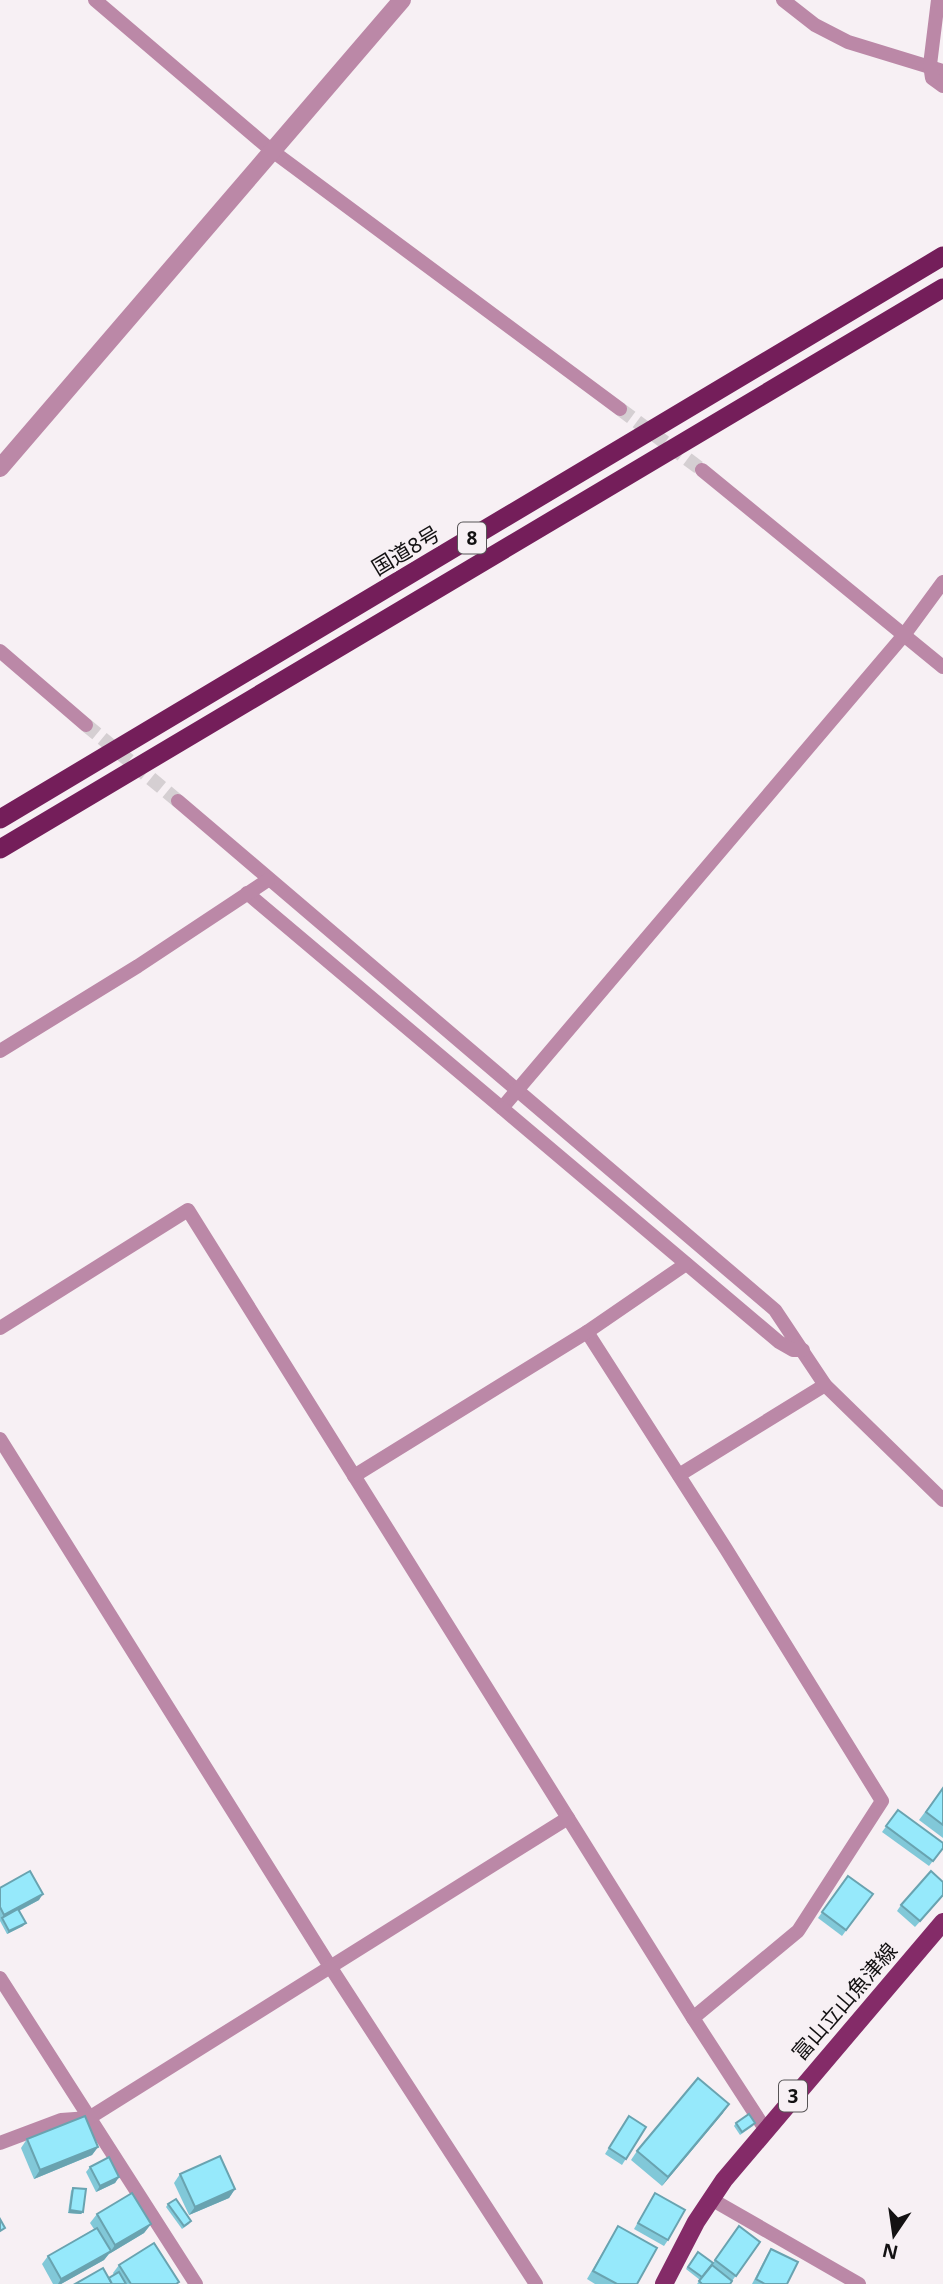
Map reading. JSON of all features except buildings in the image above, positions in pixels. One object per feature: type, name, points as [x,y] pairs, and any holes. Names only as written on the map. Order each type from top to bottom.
[{"type":"highway","name":"国道8号","points":[[0,819],[943,256]]},
{"type":"highway","name":"8","points":[[0,849],[943,288]]},
{"type":"main road","name":"富山立山魚津線","points":[[664,2284],[711,2199],[765,2129],[943,1922]]},
{"type":"street","points":[[96,0],[271,150],[620,409]]},
{"type":"street","points":[[0,468],[402,0]]},
{"type":"street","points":[[783,0],[816,25],[848,42],[937,68]]},
{"type":"street","points":[[938,0],[937,68],[932,78],[943,86]]},
{"type":"street","points":[[702,470],[943,667]]},
{"type":"street","points":[[502,1108],[904,635],[943,582]]},
{"type":"street","points":[[0,651],[86,725]]},
{"type":"street","points":[[178,801],[775,1310],[825,1385],[943,1500]]},
{"type":"street","points":[[0,1051],[138,966],[268,880]]},
{"type":"street","points":[[247,893],[779,1342],[793,1350],[803,1350]]},
{"type":"street","points":[[0,1328],[188,1210],[692,2018],[765,2129]]},
{"type":"street","points":[[354,1476],[587,1332],[686,1264]]},
{"type":"street","points":[[587,1332],[881,1801],[798,1931],[692,2018]]},
{"type":"street","points":[[679,1475],[825,1385]]},
{"type":"street","points":[[0,1439],[331,1968],[536,2284]]},
{"type":"street","points":[[0,2143],[61,2120],[89,2118],[568,1818]]},
{"type":"street","points":[[0,1978],[196,2284]]},
{"type":"street","points":[[711,2199],[859,2284]]},
{"type":"tunnel","points":[[620,409],[702,470]]},
{"type":"tunnel","points":[[86,725],[178,801]]}]
